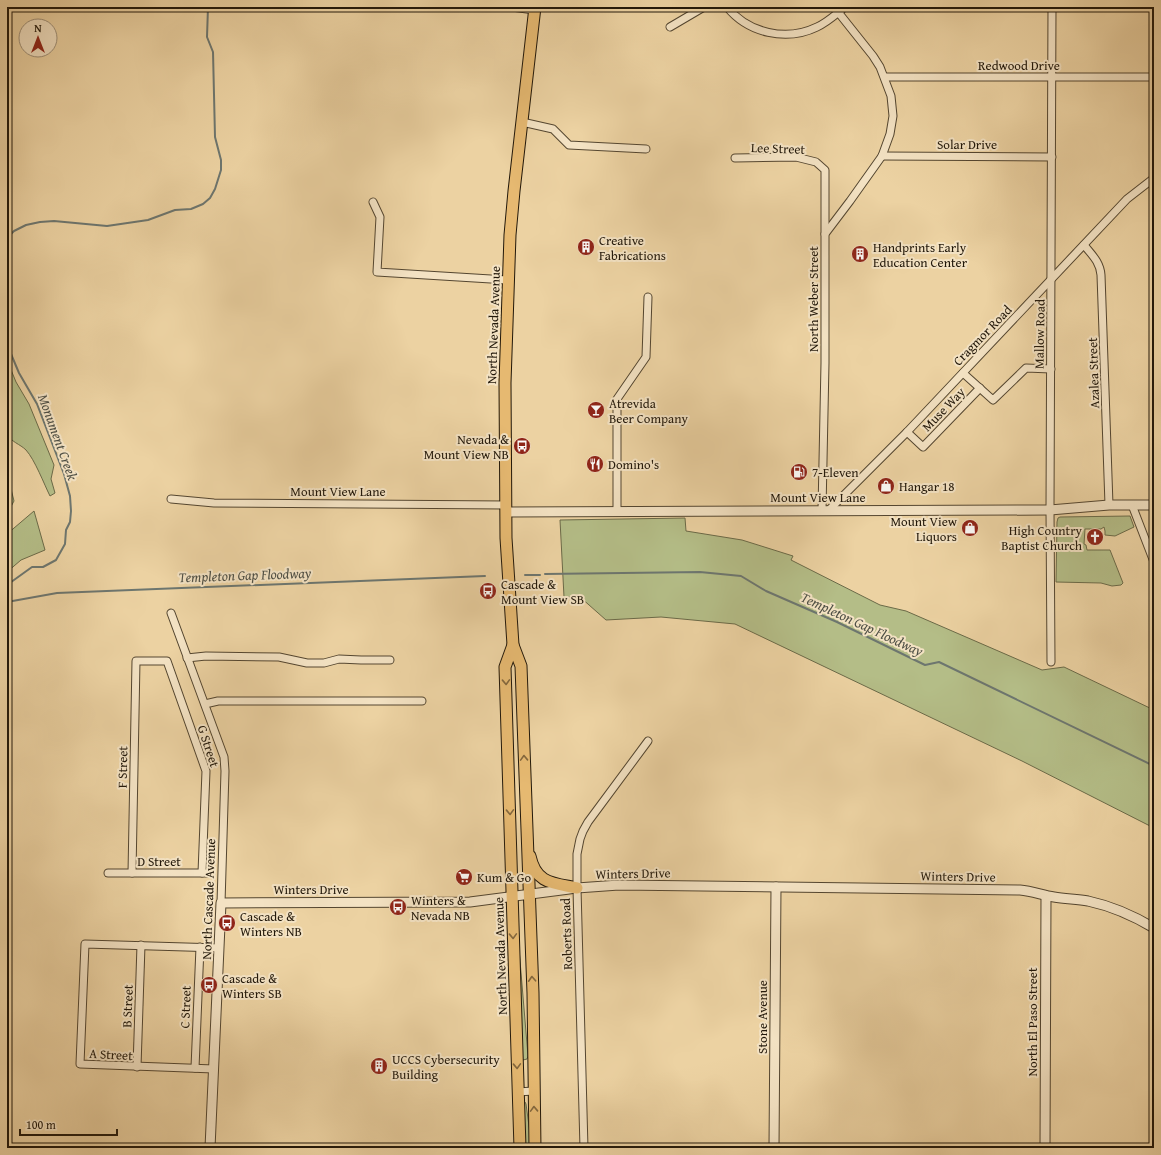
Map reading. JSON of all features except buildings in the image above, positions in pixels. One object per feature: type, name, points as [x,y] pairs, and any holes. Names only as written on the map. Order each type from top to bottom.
[{"type":"main road","name":"North Nevada Avenue","points":[[534,8],[514,191],[507,280],[505,382],[506,508],[513,645],[521,666],[528,895],[533,993],[533,1091],[535,1148]]},
{"type":"main road","name":"North Nevada Avenue","points":[[513,645],[505,667],[520,1148]]},
{"type":"main road","points":[[526,836],[532,862],[540,877],[551,882],[577,888]]},
{"type":"street","points":[[512,7],[534,8]]},
{"type":"street","points":[[670,27],[704,7]]},
{"type":"street","points":[[727,7],[736,17],[753,28],[778,34],[791,34],[817,27],[831,19],[836,10],[845,7]]},
{"type":"street","name":"Mallow Road","points":[[1051,662],[1050,510],[1052,7]]},
{"type":"street","name":"North Weber Street","points":[[826,510],[825,234],[882,156],[890,134],[893,116],[891,96],[885,77],[873,56],[836,10]]},
{"type":"street","name":"Redwood Drive","points":[[885,77],[1154,77]]},
{"type":"street","points":[[522,122],[553,129],[569,145],[646,149]]},
{"type":"street","name":"Solar Drive","points":[[882,156],[1052,157]]},
{"type":"street","name":"Lee Street","points":[[735,158],[796,158],[816,162],[825,170],[825,234]]},
{"type":"street","name":"Cragmor Road","points":[[826,510],[907,432],[1127,200],[1154,178]]},
{"type":"street","points":[[373,202],[380,217],[377,272],[507,280]]},
{"type":"street","name":"Azalea Street","points":[[1084,245],[1098,262],[1101,275],[1109,505]]},
{"type":"street","points":[[617,511],[617,399],[646,357],[648,297]]},
{"type":"street","name":"Muse Way","points":[[962,373],[993,400],[1026,368],[1051,368]]},
{"type":"street","name":"Muse Way","points":[[907,432],[923,447],[980,388]]},
{"type":"street","name":"Mount View Lane","points":[[172,499],[214,503],[617,511],[1050,510],[1109,505],[1154,505]]},
{"type":"street","points":[[1132,505],[1154,562]]},
{"type":"street","name":"North Cascade Avenue","points":[[171,613],[206,704],[225,763],[220,948],[210,1148]]},
{"type":"street","points":[[188,658],[206,656],[279,657],[306,663],[324,663],[339,659],[390,660]]},
{"type":"street","name":"G Street","points":[[136,661],[167,661],[206,771],[202,873]]},
{"type":"street","name":"F Street","points":[[132,873],[136,661]]},
{"type":"street","points":[[206,704],[218,701],[422,701]]},
{"type":"street","name":"Roberts Road","points":[[584,1148],[577,854],[580,839],[588,822],[648,741]]},
{"type":"street","name":"D Street","points":[[108,873],[222,873]]},
{"type":"street","name":"Winters Drive","points":[[221,903],[458,902],[490,900],[577,888],[619,885],[1020,890],[1046,896],[1088,901],[1108,906],[1122,911],[1154,928]]},
{"type":"street","name":"Stone Avenue","points":[[774,1148],[776,887]]},
{"type":"street","name":"North El Paso Street","points":[[1045,1148],[1046,896]]},
{"type":"street","name":"A Street","points":[[141,946],[85,944],[80,1064],[214,1069]]},
{"type":"street","points":[[141,946],[220,948]]},
{"type":"street","name":"B Street","points":[[137,1067],[141,946]]},
{"type":"street","name":"C Street","points":[[195,1068],[200,947]]},
{"type":"street","points":[[518,1092],[533,1091]]},
{"type":"green space","points":[[7,360],[16,382],[29,404],[54,465],[51,479],[55,493],[50,496],[29,454],[7,434]]},
{"type":"green space","points":[[7,486],[11,489],[14,501],[7,514]]},
{"type":"green space","points":[[34,511],[45,550],[21,560],[7,572],[7,534]]},
{"type":"green space","points":[[1130,516],[1134,527],[1115,536],[1105,535],[1104,527],[1101,529],[1085,529],[1084,544],[1086,545],[1087,550],[1110,550],[1123,583],[1121,585],[1112,586],[1101,583],[1056,582],[1058,518]]},
{"type":"green space","points":[[685,518],[686,531],[742,540],[793,556],[791,560],[880,605],[906,611],[1042,670],[1064,667],[1154,710],[1154,828],[1022,761],[735,624],[661,617],[606,620],[580,597],[564,597],[560,520]]},
{"type":"green space","points":[[518,937],[528,1056],[527,1059],[523,1060],[520,1055]]},
{"type":"green space","points":[[523,1102],[526,1104],[532,1148],[523,1148]]},
{"type":"waterway","name":"Monument Creek","points":[[7,238],[14,231],[26,225],[40,222],[54,221],[107,226],[148,220],[175,210],[191,209],[203,204],[210,198],[215,189],[221,170],[221,160],[215,137],[213,52],[207,37],[208,7]]},
{"type":"waterway","name":"Monument Creek","points":[[7,339],[11,354],[19,373],[37,404],[64,474],[70,496],[71,511],[70,522],[66,530],[65,544],[56,560],[43,567],[32,567],[7,585]]},
{"type":"waterway","name":"Templeton Gap Floodway","points":[[545,574],[700,572],[741,576],[766,591],[837,622],[925,665],[939,662],[1154,766]]},
{"type":"waterway","name":"Templeton Gap Floodway","points":[[525,575],[540,575]]},
{"type":"waterway","name":"Templeton Gap Floodway","points":[[7,602],[57,593],[485,576]]},
{"type":"place","name":"Creative Fabrications","points":[[586,247]]},
{"type":"place","name":"Handprints Early Education Center","points":[[860,254]]},
{"type":"place","name":"Atrevida Beer Company","points":[[596,410]]},
{"type":"place","name":"Nevada & Mount View NB","points":[[522,446]]},
{"type":"place","name":"Domino's","points":[[595,464]]},
{"type":"place","name":"7-Eleven","points":[[799,472]]},
{"type":"place","name":"Hangar 18","points":[[886,486]]},
{"type":"place","name":"Mount View Liquors","points":[[970,528]]},
{"type":"place","name":"High Country Baptist Church","points":[[1095,537]]},
{"type":"place","name":"Cascade & Mount View SB","points":[[488,591]]},
{"type":"place","name":"Kum & Go","points":[[464,877]]},
{"type":"place","name":"Winters & Nevada NB","points":[[398,907]]},
{"type":"place","name":"Cascade & Winters NB","points":[[227,923]]},
{"type":"place","name":"Cascade & Winters SB","points":[[209,985]]},
{"type":"place","name":"UCCS Cybersecurity Building","points":[[379,1066]]}]
